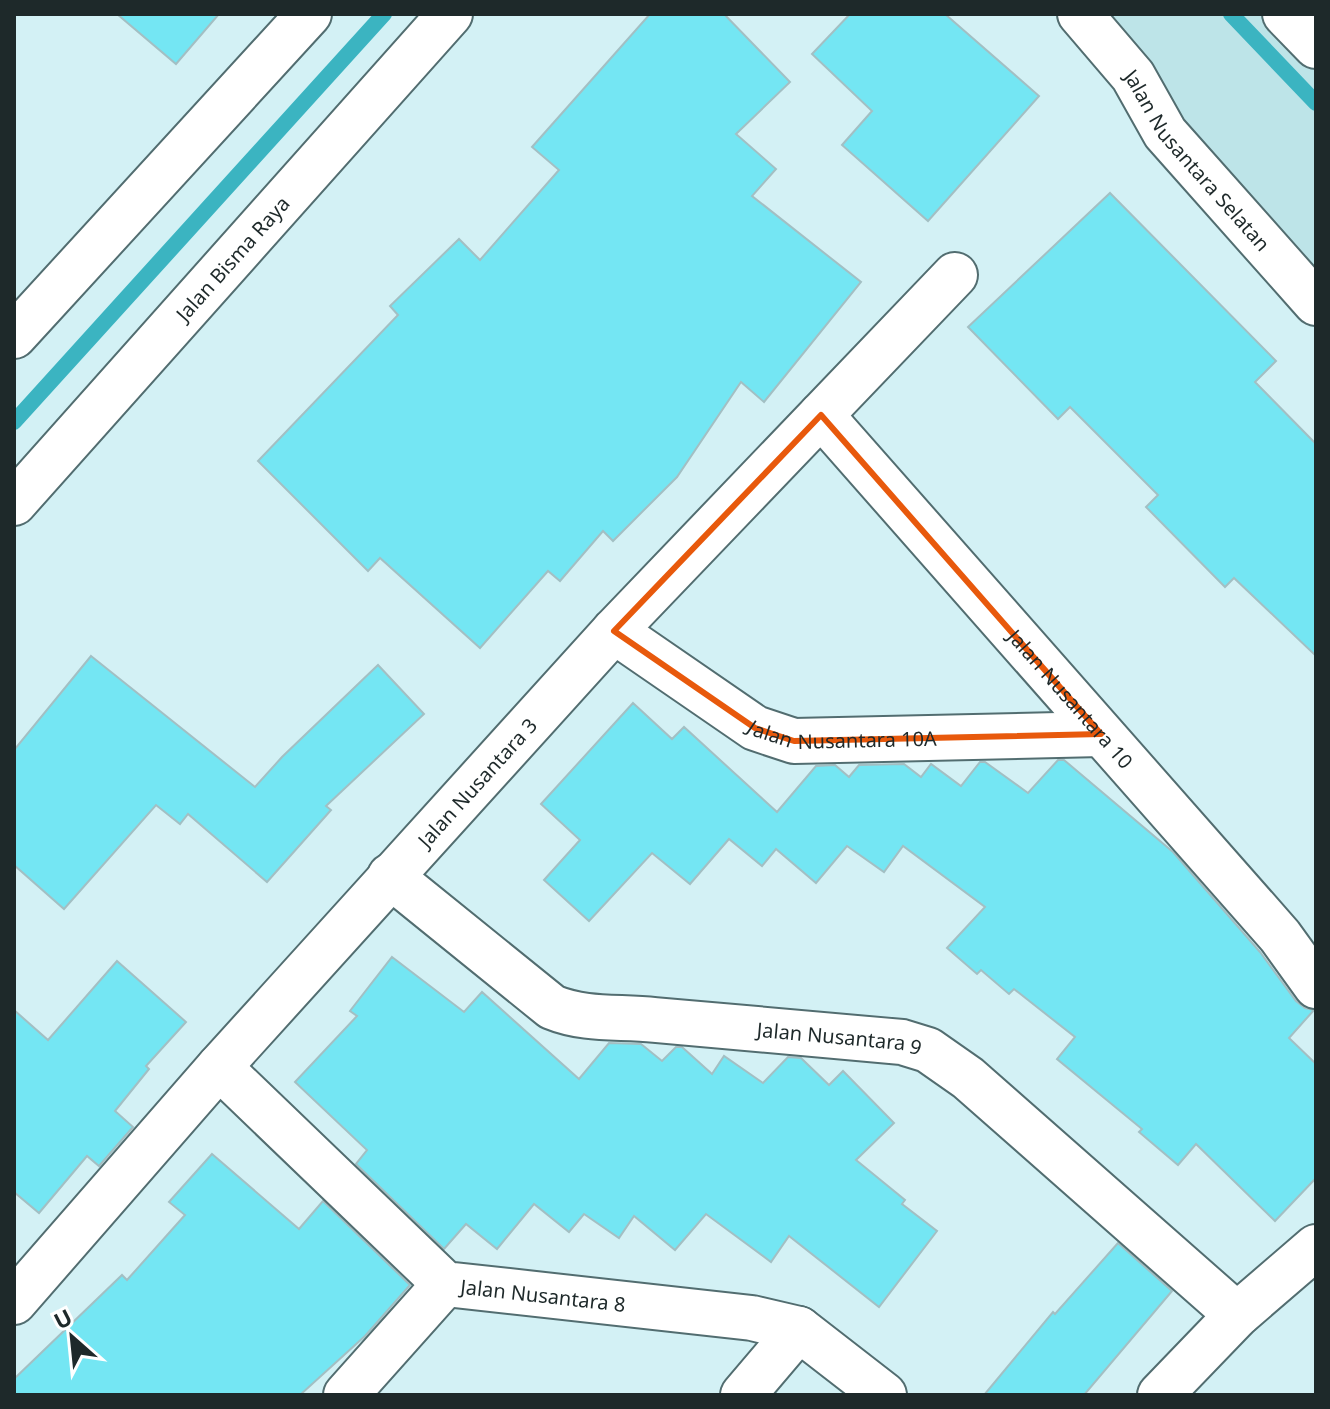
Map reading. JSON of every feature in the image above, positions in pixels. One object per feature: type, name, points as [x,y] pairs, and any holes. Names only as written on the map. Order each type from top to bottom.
[{"type":"street","points":[[14,336],[309,14]]},
{"type":"street","name":"Jalan Bisma Raya","points":[[14,503],[450,14]]},
{"type":"street","name":"Jalan Nusantara Selatan","points":[[1080,14],[1133,76],[1165,133],[1316,303]]},
{"type":"street","points":[[1285,14],[1316,46]]},
{"type":"street","name":"Jalan Nusantara 3","points":[[14,1302],[219,1067],[614,631],[955,275]]},
{"type":"street","name":"Jalan Nusantara 10","points":[[821,415],[1280,936],[1316,986]]},
{"type":"street","name":"Jalan Nusantara 10A","points":[[614,631],[755,728],[794,741],[1101,734]]},
{"type":"street","name":"Jalan Nusantara 9","points":[[390,876],[552,1007],[571,1015],[601,1019],[639,1018],[902,1042],[928,1050],[968,1078],[1237,1315]]},
{"type":"street","name":"Jalan Nusantara 8","points":[[219,1067],[445,1284],[752,1318],[799,1329],[884,1395]]},
{"type":"street","points":[[1160,1395],[1237,1315],[1316,1247]]},
{"type":"street","points":[[346,1395],[445,1284]]},
{"type":"street","points":[[743,1395],[799,1329]]},
{"type":"highlighted area","points":[[821,415],[1101,734],[794,741],[755,728],[614,631]]},
{"type":"shaded area","points":[[1079,14],[1316,14],[1316,303]]},
{"type":"building","points":[[117,14],[219,14],[176,64]]},
{"type":"building","points":[[650,14],[724,14],[790,82],[736,134],[776,169],[752,196],[861,282],[764,402],[741,382],[677,477],[613,541],[603,531],[560,581],[548,571],[480,648],[380,558],[368,571],[258,461],[398,315],[390,306],[459,239],[480,260],[559,170],[532,147]]},
{"type":"building","points":[[850,14],[945,14],[1039,96],[928,221],[842,145],[872,111],[812,54]]},
{"type":"building","points":[[1110,193],[1276,361],[1255,382],[1316,444],[1316,656],[1234,578],[1225,587],[1146,507],[1158,495],[1070,407],[1058,419],[968,327]]},
{"type":"building","points":[[91,656],[255,787],[378,665],[424,714],[326,806],[331,810],[267,882],[188,814],[180,824],[156,805],[64,909],[14,865],[14,750]]},
{"type":"building","points":[[633,703],[672,739],[684,727],[777,812],[816,766],[835,765],[849,777],[859,765],[904,764],[921,777],[931,764],[961,786],[980,762],[985,762],[1028,793],[1058,760],[1064,760],[1173,852],[1260,952],[1296,1001],[1314,1010],[1289,1038],[1316,1064],[1316,1178],[1275,1221],[1196,1144],[1178,1165],[1139,1132],[1142,1129],[1057,1059],[1075,1037],[1014,989],[1009,994],[981,970],[977,974],[947,948],[985,907],[903,846],[884,872],[847,846],[816,883],[776,849],[762,866],[729,839],[690,884],[652,853],[589,921],[544,880],[580,840],[541,804]]},
{"type":"building","points":[[392,957],[464,1012],[482,992],[579,1079],[609,1043],[641,1044],[662,1061],[676,1047],[682,1047],[712,1074],[724,1056],[763,1083],[788,1057],[801,1058],[829,1085],[843,1071],[894,1123],[856,1160],[905,1200],[902,1204],[937,1231],[879,1307],[789,1236],[771,1262],[706,1214],[675,1250],[634,1216],[619,1238],[584,1214],[569,1232],[534,1204],[497,1249],[466,1224],[444,1249],[356,1164],[367,1150],[295,1082],[357,1016],[350,1011]]},
{"type":"building","points":[[117,961],[186,1022],[146,1066],[149,1069],[115,1111],[133,1127],[99,1166],[87,1156],[39,1213],[14,1192],[14,1010],[48,1040]]},
{"type":"building","points":[[212,1154],[299,1229],[323,1201],[410,1285],[365,1336],[300,1395],[14,1395],[14,1379],[122,1275],[127,1280],[185,1215],[169,1202]]},
{"type":"building","points":[[1118,1243],[1172,1291],[1084,1395],[984,1395],[1053,1312],[1055,1314]]},
{"type":"waterway","points":[[14,422],[384,14]]},
{"type":"waterway","points":[[1231,14],[1316,103]]}]
